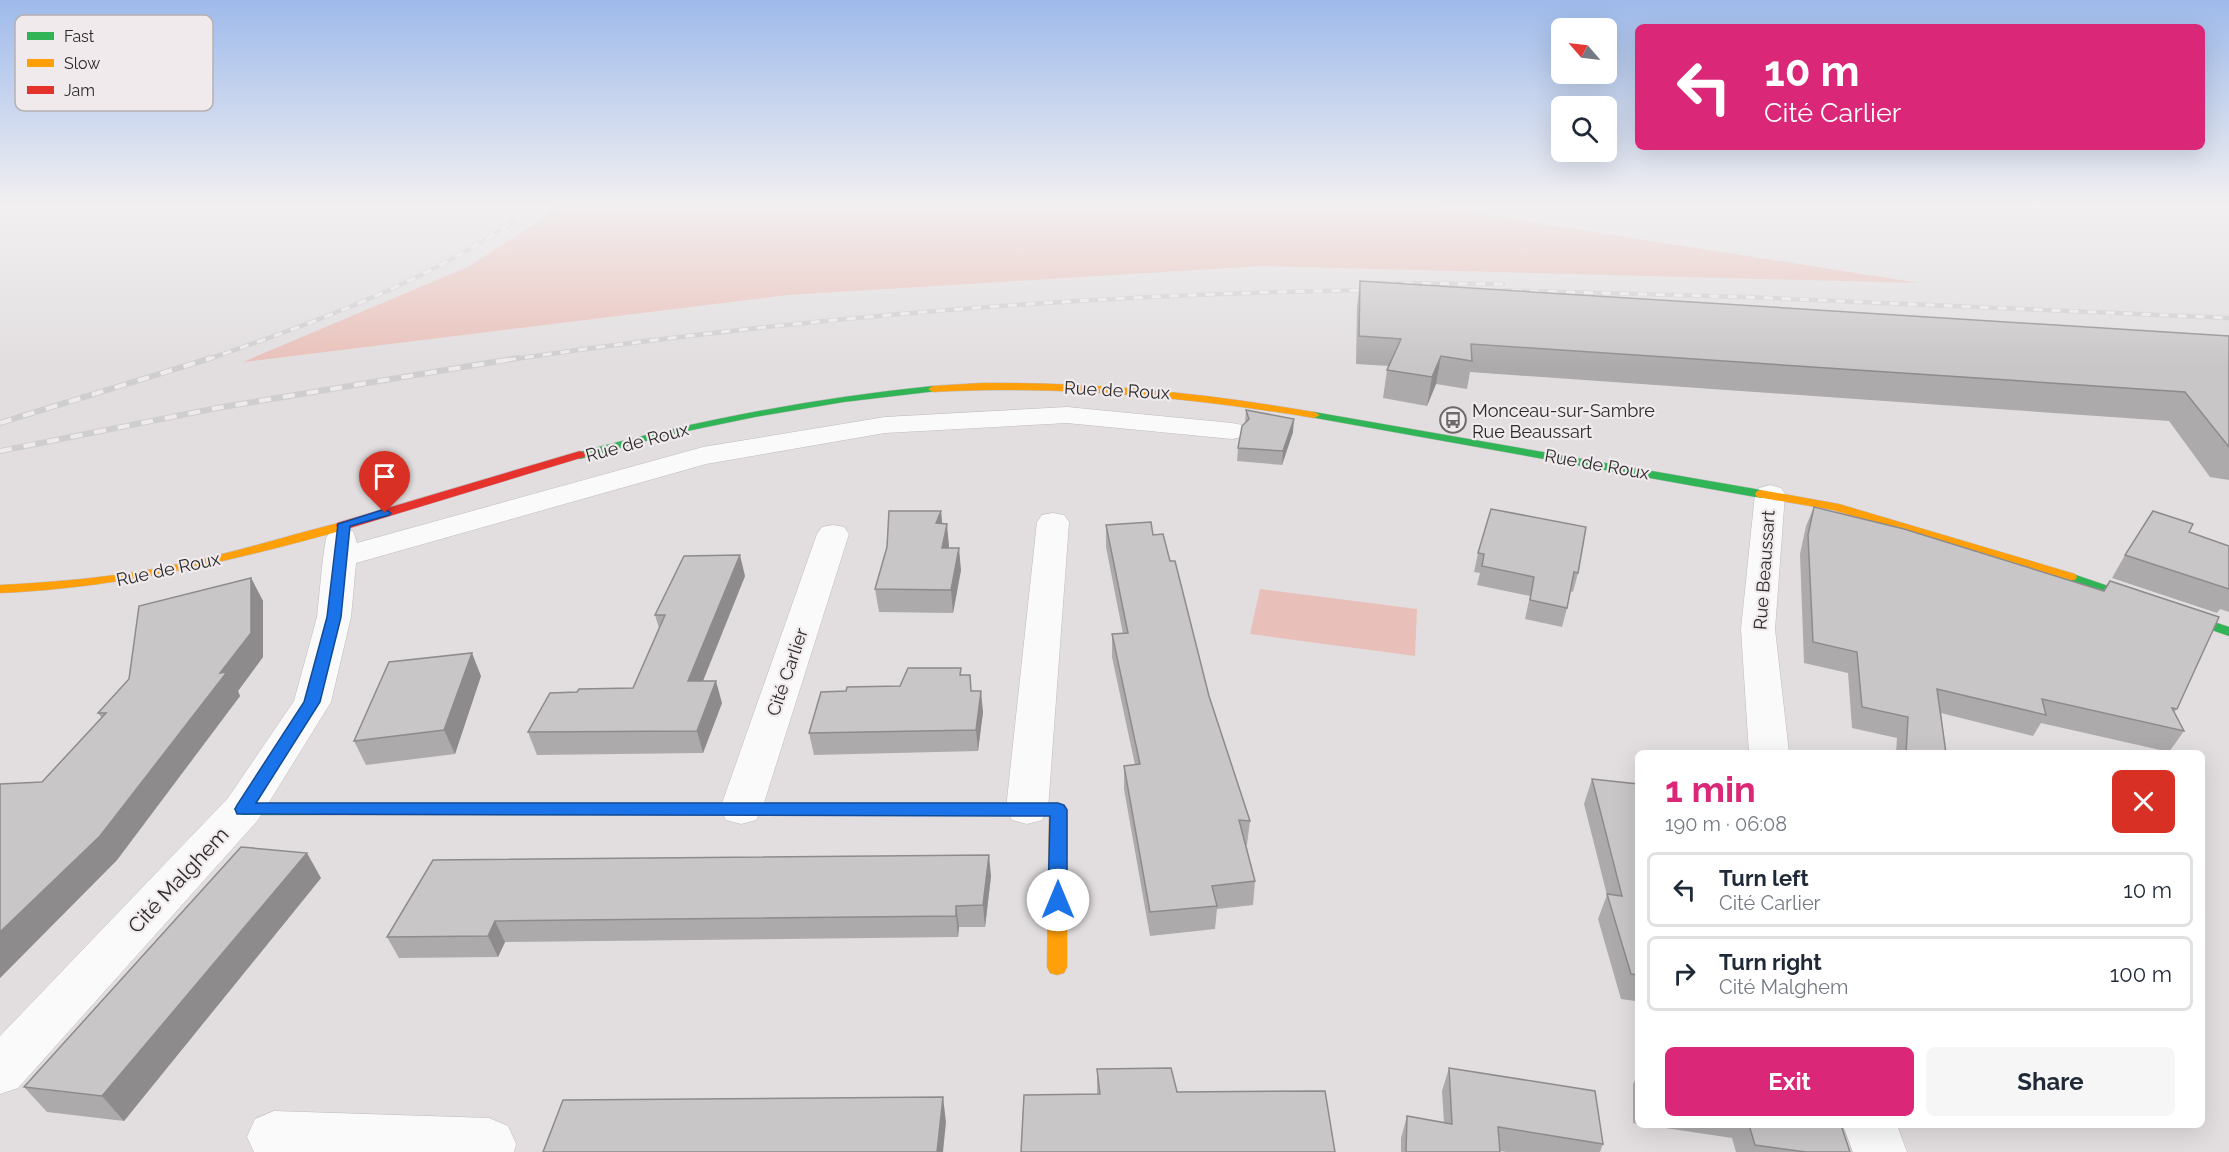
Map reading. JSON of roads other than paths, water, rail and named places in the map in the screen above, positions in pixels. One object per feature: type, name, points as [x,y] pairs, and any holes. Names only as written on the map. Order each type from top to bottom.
[{"type":"main road","name":"Rue de Roux","points":[[0,589],[65,587],[147,575],[246,552],[342,541],[632,442],[745,414],[858,397],[1005,386],[1114,388],[1191,395],[1835,507],[1925,531],[2098,585],[2229,632]]},
{"type":"main road","points":[[243,809],[1058,810],[1057,967]]},
{"type":"street","name":"Rue de Roux","points":[[342,541],[703,456],[885,425],[1066,415],[1232,431]]},
{"type":"street","name":"Rue Beaussart","points":[[1769,750],[1758,629],[1770,494]]},
{"type":"street","points":[[1027,810],[1053,522]]},
{"type":"street","name":"Cité Carlier","points":[[741,809],[833,534]]},
{"type":"street","name":"Cité Malghem","points":[[0,1071],[243,809],[312,702],[334,617],[342,541]]},
{"type":"street","points":[[1871,1128],[1880,1152]]},
{"type":"street","points":[[274,1137],[489,1144],[487,1152]]},
{"type":"railway","points":[[206,360],[335,313],[453,259]]},
{"type":"railway","points":[[1368,283],[1503,284]]},
{"type":"railway","points":[[507,360],[723,332],[939,311],[1156,297],[1374,290]]},
{"type":"railway","points":[[1494,290],[1746,297],[2229,318]]},
{"type":"railway","points":[[0,423],[211,358]]},
{"type":"railway","points":[[0,451],[217,408],[518,358]]},
{"type":"place","name":"Monceau-sur-Sambre Rue Beaussart","points":[[1453,420]]}]
